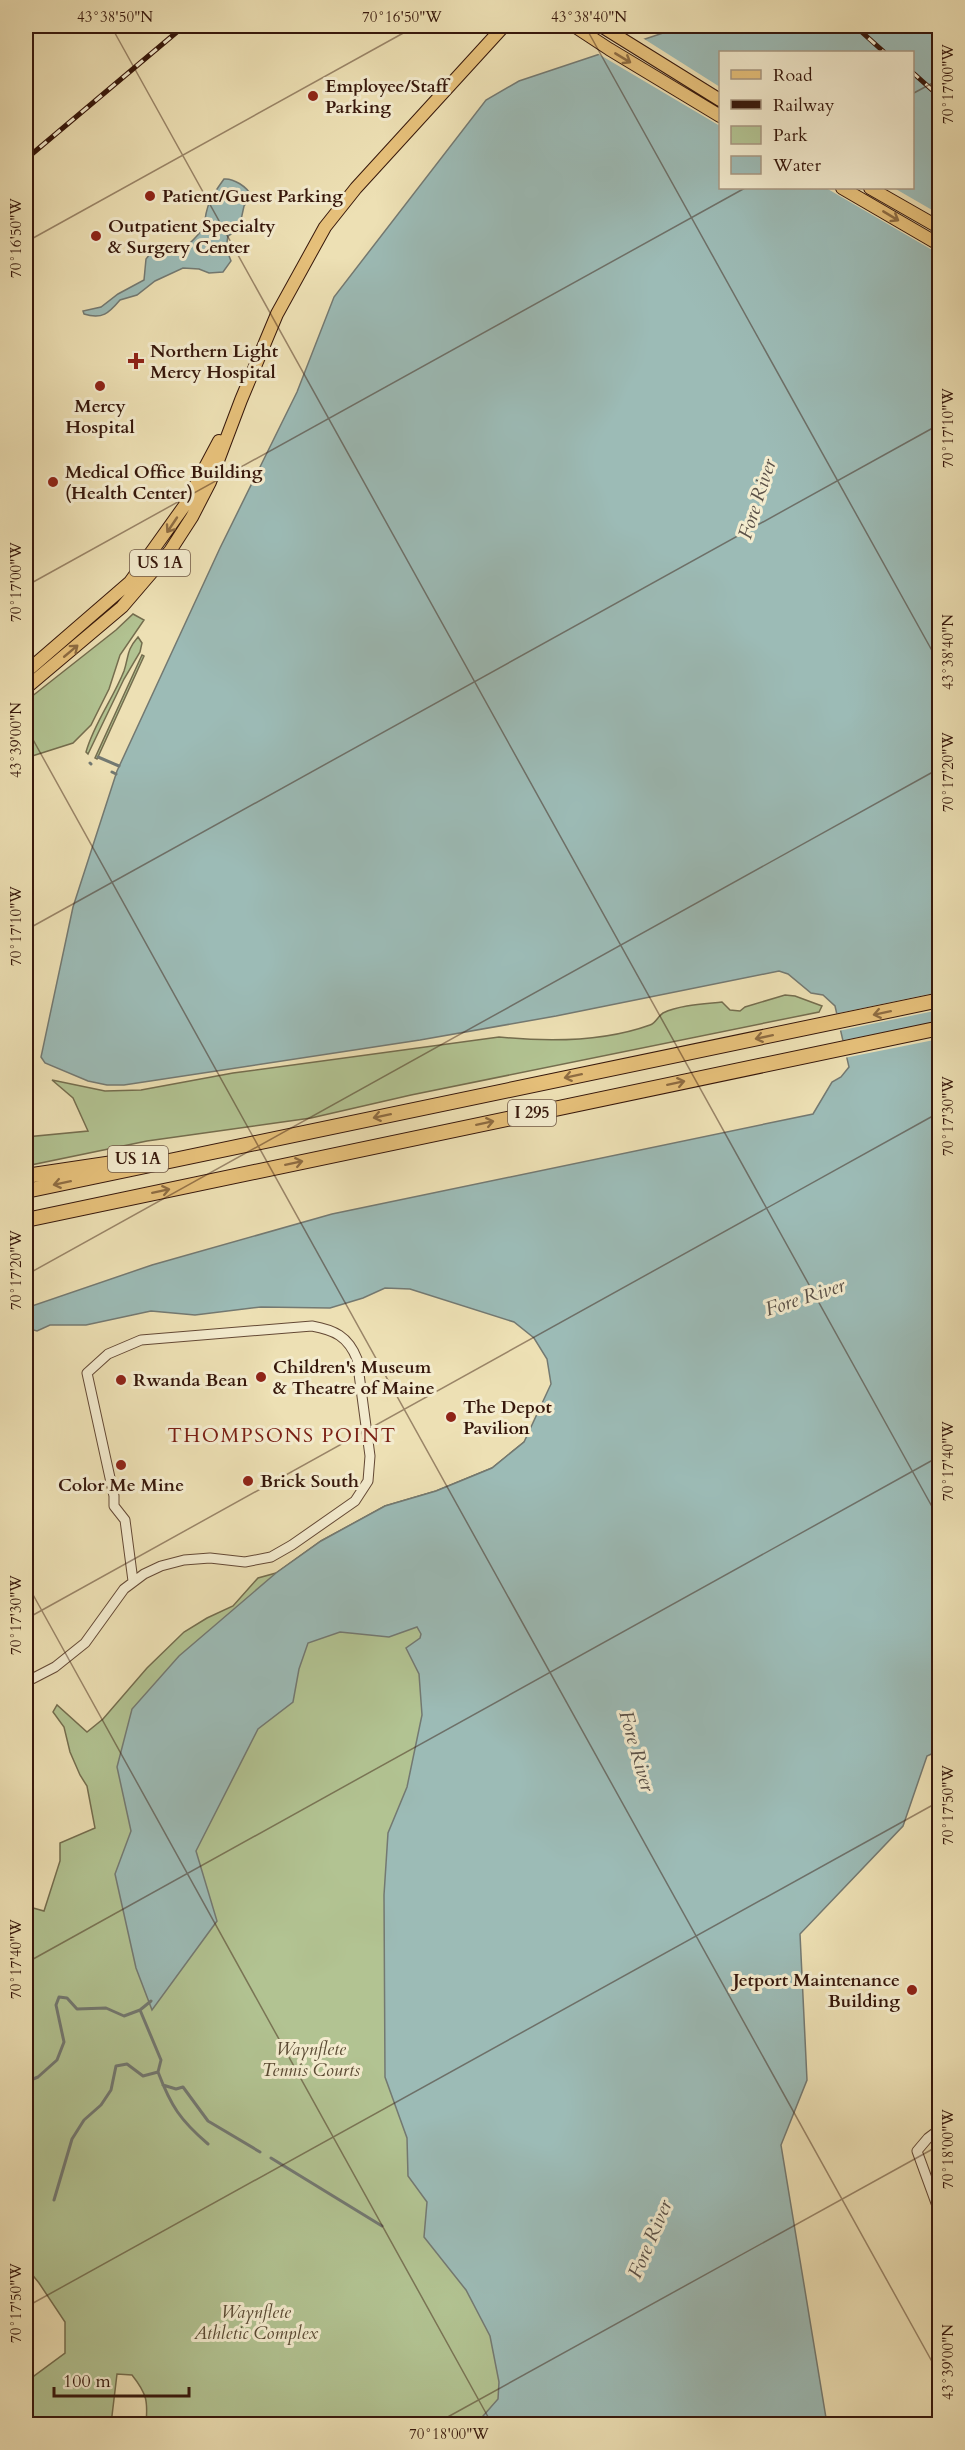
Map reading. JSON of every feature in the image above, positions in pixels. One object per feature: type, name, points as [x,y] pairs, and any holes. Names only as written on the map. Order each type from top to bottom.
[{"type":"highway","name":"I 295","points":[[29,1190],[939,1000]]},
{"type":"highway","name":"I 295","points":[[28,1223],[104,1203],[939,1028]]},
{"type":"highway","name":"US 1A","points":[[30,1175],[242,1144]]},
{"type":"main road","name":"US 1A","points":[[491,40],[497,26]]},
{"type":"main road","name":"US 1A","points":[[26,688],[122,607],[170,551],[192,517],[210,482],[277,314],[326,227],[361,181],[504,26]]},
{"type":"main road","points":[[574,26],[719,115]]},
{"type":"main road","points":[[601,26],[719,99]]},
{"type":"main road","points":[[844,189],[939,245]]},
{"type":"main road","points":[[872,189],[939,228]]},
{"type":"main road","name":"US 1A","points":[[26,672],[130,582],[185,505],[241,400]]},
{"type":"street","points":[[26,1682],[56,1667],[85,1643],[124,1589],[156,1568],[184,1560],[210,1558],[245,1562],[271,1557],[355,1501],[368,1481],[370,1456],[357,1359],[351,1346],[341,1335],[331,1330],[312,1326],[141,1340],[108,1354],[87,1373],[114,1496],[114,1506],[125,1520],[133,1581]]},
{"type":"street","points":[[939,2128],[917,2151],[939,2214]]},
{"type":"green space","points":[[133,614],[144,620],[120,655],[109,689],[91,725],[73,743],[26,758],[26,701]]},
{"type":"green space","points":[[138,637],[142,643],[140,652],[124,679],[88,754],[86,752],[94,731],[120,681],[130,650]]},
{"type":"green space","points":[[142,655],[144,656],[97,759],[95,758]]},
{"type":"green space","points":[[785,995],[795,996],[822,1006],[819,1012],[411,1095],[311,1118],[147,1141],[26,1166],[26,1137],[88,1131],[73,1098],[52,1080],[105,1091],[141,1090],[233,1073],[499,1037],[537,1040],[594,1038],[650,1025],[663,1013],[677,1008],[722,1002],[730,1010],[740,1011],[745,1007]]},
{"type":"green space","points":[[524,1442],[517,2424],[146,2424],[147,2409],[141,2387],[132,2375],[117,2374],[111,2424],[26,2424],[26,2382],[65,2353],[65,2322],[26,2267],[26,1906],[44,1911],[60,1861],[60,1843],[95,1828],[87,1786],[70,1752],[64,1727],[53,1712],[57,1705],[87,1732],[103,1719],[147,1668],[184,1632],[233,1606],[258,1578],[276,1573],[321,1541],[385,1506],[436,1491],[492,1468]]},
{"type":"water","name":"Fore River","points":[[684,26],[939,26],[940,1750],[927,1756],[903,1826],[800,1934],[807,2080],[781,2145],[827,2424],[476,2424],[498,2399],[499,2382],[490,2336],[466,2290],[424,2237],[427,2202],[408,2176],[407,2138],[385,2077],[384,1895],[388,1833],[407,1787],[422,1715],[419,1674],[406,1648],[420,1638],[421,1634],[417,1627],[389,1637],[340,1632],[308,1643],[299,1669],[293,1702],[258,1729],[196,1851],[217,1921],[152,2010],[136,1968],[115,1874],[131,1831],[117,1767],[132,1709],[179,1656],[276,1573],[321,1541],[385,1506],[436,1491],[492,1468],[524,1442],[551,1384],[547,1359],[534,1338],[514,1322],[410,1289],[385,1288],[363,1298],[330,1308],[261,1307],[195,1315],[151,1311],[86,1325],[50,1325],[37,1331],[26,1328],[26,1308],[152,1265],[332,1214],[813,1114],[832,1082],[841,1077],[849,1067],[835,1006],[823,995],[811,993],[788,974],[779,971],[556,1016],[420,1040],[124,1085],[107,1085],[88,1081],[45,1063],[41,1057],[73,907],[117,771],[220,548],[297,392],[334,297],[486,100],[519,81]]},
{"type":"water","points":[[224,179],[240,184],[251,196],[244,206],[239,229],[228,236],[226,248],[231,261],[223,272],[209,273],[199,269],[183,268],[155,281],[137,295],[120,300],[105,314],[90,316],[84,314],[83,311],[101,307],[118,294],[144,280],[146,259],[150,254],[168,255],[187,246],[204,228],[210,201]]},
{"type":"pier","points":[[641,37],[719,86],[719,125],[595,52]]},
{"type":"pier","points":[[828,189],[896,189],[939,214],[939,254]]},
{"type":"pier","points":[[939,992],[939,1010],[838,1031],[834,1014]]},
{"type":"pier","points":[[939,1021],[939,1039],[844,1058],[840,1041]]},
{"type":"waterway","points":[[98,757],[119,766]]},
{"type":"waterway","points":[[112,772],[116,774]]},
{"type":"waterway","points":[[26,2082],[38,2077],[57,2060],[64,2042],[56,2005],[59,1997],[67,1998],[77,2009],[106,2008],[124,2016],[140,2010],[151,2001]]},
{"type":"waterway","points":[[54,2200],[72,2139],[84,2120],[101,2105],[111,2090],[116,2066],[127,2064],[143,2076],[158,2072],[161,2060],[140,2010]]},
{"type":"waterway","points":[[158,2072],[177,2112],[208,2144]]},
{"type":"waterway","points":[[163,2085],[176,2089],[183,2087],[208,2121],[260,2152]]},
{"type":"waterway","points":[[271,2158],[382,2226]]},
{"type":"railway","points":[[26,159],[184,26]]},
{"type":"railway","points":[[855,26],[883,51]]},
{"type":"railway","points":[[914,74],[940,97]]},
{"type":"railway","points":[[26,902],[28,932],[26,997]]},
{"type":"place","name":"Employee/Staff Parking","points":[[313,96]]},
{"type":"place","name":"Patient/Guest Parking","points":[[150,196]]},
{"type":"place","name":"Outpatient Specialty & Surgery Center","points":[[96,236]]},
{"type":"place","name":"Northern Light Mercy Hospital","points":[[136,361]]},
{"type":"place","name":"Mercy Hospital","points":[[100,386]]},
{"type":"place","name":"Medical Office Building (Health Center)","points":[[53,482]]},
{"type":"place","name":"Children's Museum & Theatre of Maine","points":[[261,1377]]},
{"type":"place","name":"Rwanda Bean","points":[[121,1380]]},
{"type":"place","name":"The Depot Pavilion","points":[[451,1417]]},
{"type":"place","name":"Color Me Mine","points":[[121,1465]]},
{"type":"place","name":"Brick South","points":[[248,1481]]},
{"type":"place","name":"Jetport Maintenance Building","points":[[912,1990]]},
{"type":"district","name":"THOMPSONS POINT","points":[[282,1435]]},
{"type":"park label","name":"Waynflete Tennis Courts","points":[[311,2059]]},
{"type":"park label","name":"Waynflete Athletic Complex","points":[[256,2322]]}]
